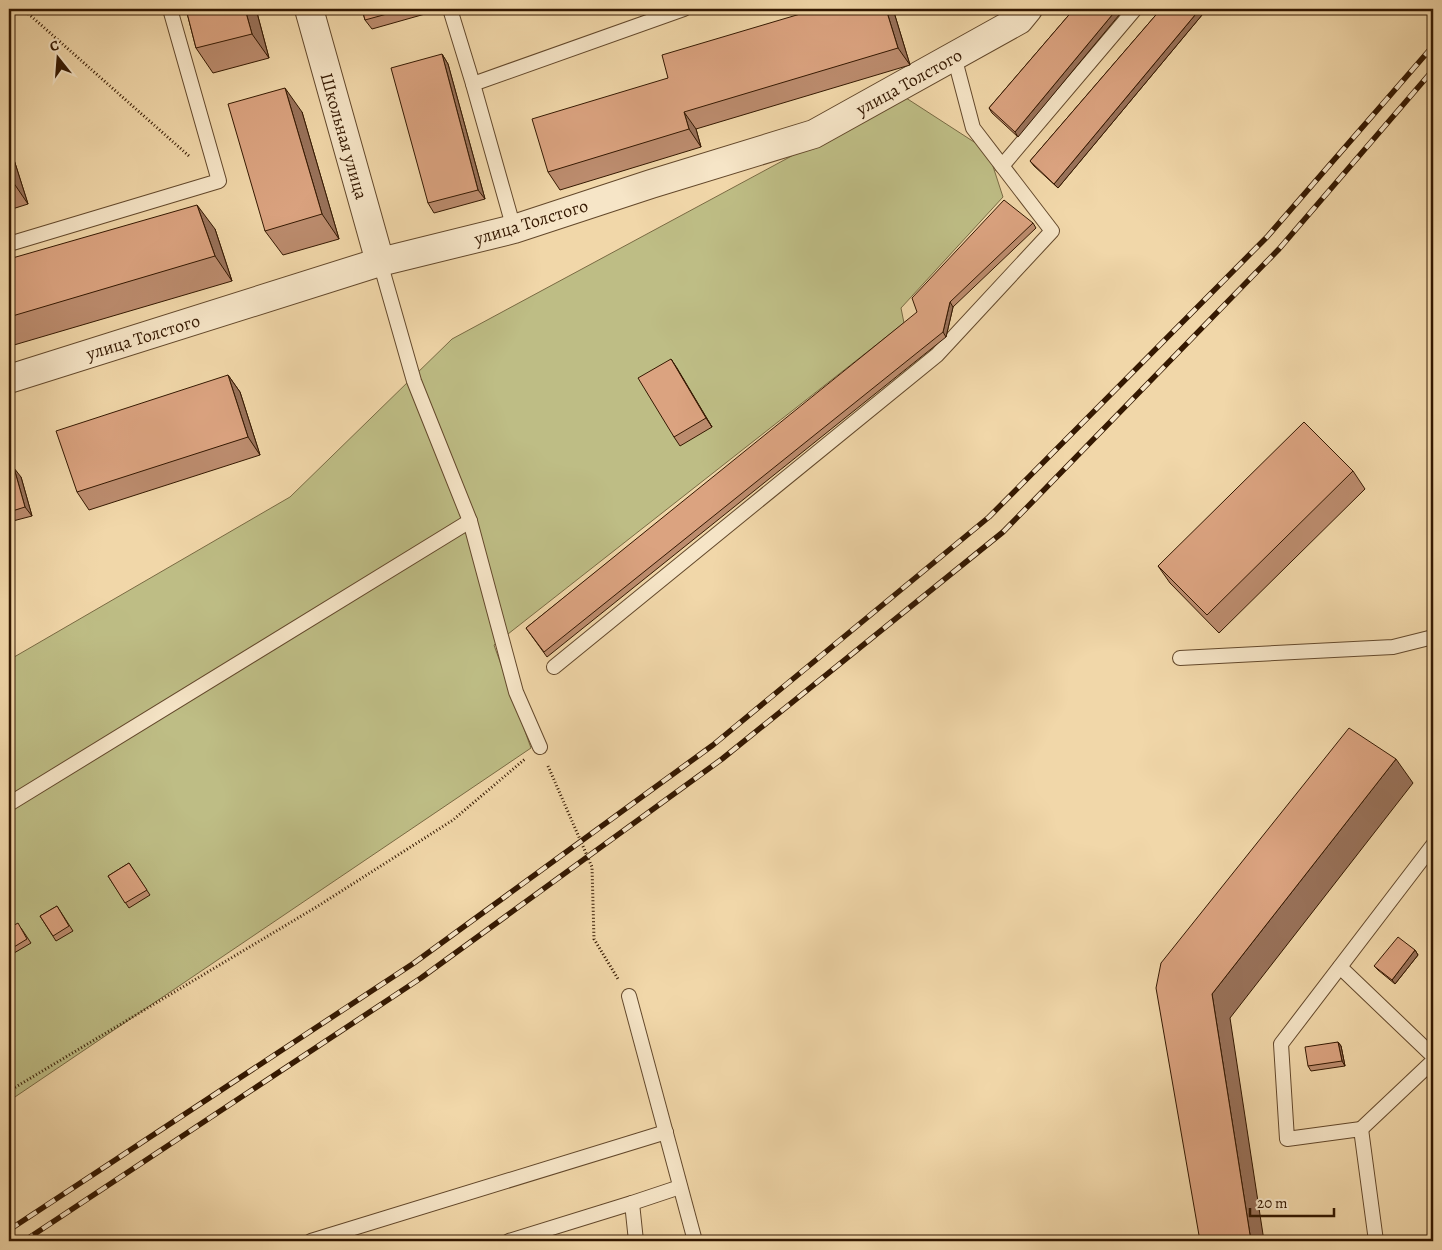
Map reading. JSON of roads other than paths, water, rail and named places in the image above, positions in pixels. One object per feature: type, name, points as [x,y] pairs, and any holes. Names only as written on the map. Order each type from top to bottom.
[{"type":"street","name":"Школьная улица","points":[[309,9],[380,262]]},
{"type":"street","name":"улица Толстого","points":[[9,379],[380,262],[514,228],[814,134],[1019,20],[1028,9]]},
{"type":"lane","points":[[9,244],[219,181],[170,9]]},
{"type":"lane","points":[[450,9],[514,228]]},
{"type":"lane","points":[[473,84],[684,9]]},
{"type":"lane","points":[[1002,166],[1134,9]]},
{"type":"lane","points":[[554,666],[937,355],[1052,231],[974,128],[954,56]]},
{"type":"lane","points":[[380,262],[414,381],[470,521],[516,692],[540,747]]},
{"type":"lane","points":[[9,804],[470,521]]},
{"type":"lane","points":[[1180,658],[1393,647],[1433,637]]},
{"type":"lane","points":[[1433,845],[1281,1044],[1287,1140],[1361,1128],[1433,1060]]},
{"type":"lane","points":[[1340,967],[1433,1056]]},
{"type":"lane","points":[[629,996],[695,1241]]},
{"type":"lane","points":[[1361,1128],[1376,1241]]},
{"type":"lane","points":[[311,1241],[666,1132]]},
{"type":"lane","points":[[509,1241],[680,1187]]},
{"type":"lane","points":[[632,1203],[636,1241]]},
{"type":"railway","points":[[9,1230],[414,963],[713,745],[989,517],[1267,237],[1433,46]]},
{"type":"railway","points":[[24,1241],[421,978],[722,759],[1003,532],[1279,249],[1433,70]]}]
